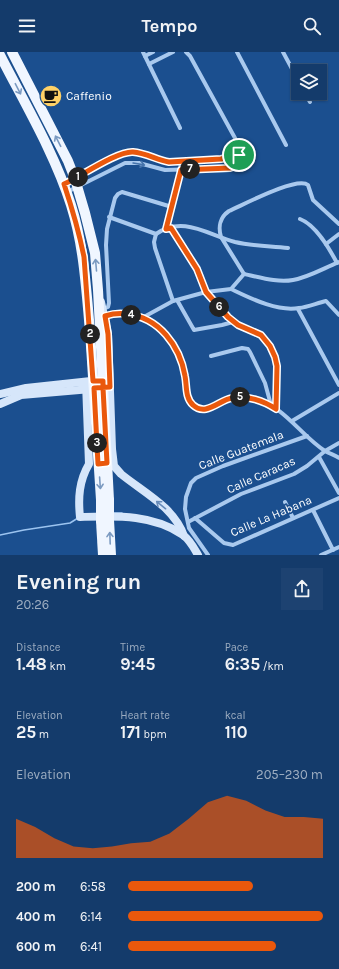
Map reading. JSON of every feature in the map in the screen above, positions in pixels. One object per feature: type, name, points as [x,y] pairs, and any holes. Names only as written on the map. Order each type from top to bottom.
[{"type":"main road","points":[[12,52],[68,161],[76,183],[95,253],[98,290],[98,464],[105,500],[106,521],[111,555]]},
{"type":"main road","points":[[0,54],[55,163],[65,188],[81,239],[98,384]]},
{"type":"main road","points":[[103,555],[106,521]]},
{"type":"street","points":[[153,52],[144,54],[180,128]]},
{"type":"street","points":[[149,64],[173,52]]},
{"type":"street","points":[[65,188],[120,165],[132,162],[160,169],[181,170],[230,168],[249,160],[250,154],[246,150],[241,149],[190,54],[186,52]]},
{"type":"street","points":[[236,52],[286,145]]},
{"type":"street","points":[[283,52],[291,67]]},
{"type":"street","points":[[241,149],[239,155],[240,161],[244,163]]},
{"type":"street","points":[[65,188],[76,183],[115,157],[126,153],[133,152],[160,160],[181,162],[221,159],[239,155]]},
{"type":"street","points":[[115,157],[120,165]]},
{"type":"street","points":[[166,229],[179,179],[181,162]]},
{"type":"street","points":[[300,219],[305,221],[326,244],[338,262],[311,275],[293,280],[277,280],[244,274],[221,237],[220,228],[224,214],[284,187],[297,183],[306,183],[313,200],[339,224]]},
{"type":"street","points":[[104,312],[110,303],[106,237],[116,196],[122,192],[172,207]]},
{"type":"street","points":[[110,217],[156,234],[166,229],[190,227],[242,243],[288,248]]},
{"type":"street","points":[[171,228],[197,269],[206,292],[233,322],[261,335],[270,346],[277,366],[276,409]]},
{"type":"street","points":[[156,234],[154,248],[175,301],[194,330],[233,322]]},
{"type":"street","points":[[326,244],[339,234]]},
{"type":"street","points":[[231,289],[244,274]]},
{"type":"street","points":[[142,318],[175,301],[206,292],[231,289],[263,304],[298,309],[326,301],[339,315]]},
{"type":"street","points":[[98,290],[108,334],[98,384],[98,464],[84,472],[79,496],[80,516],[134,517],[167,526],[184,536]]},
{"type":"street","points":[[298,309],[339,385]]},
{"type":"street","points":[[104,312],[126,314],[142,318],[159,328],[172,342],[183,366],[188,399],[197,408],[208,409],[228,399],[240,397],[252,398],[271,405],[292,421],[325,451],[339,458]]},
{"type":"street","points":[[210,356],[242,348],[248,349],[265,384],[271,405]]},
{"type":"street","points":[[0,394],[26,388],[98,384]]},
{"type":"street","points":[[0,404],[22,395],[98,384]]},
{"type":"street","points":[[98,384],[112,449],[114,466],[121,474],[172,515],[181,526],[184,536],[198,555]]},
{"type":"street","name":"Calle Guatemala","points":[[292,421],[339,393]]},
{"type":"street","name":"Calle Guatemala","points":[[208,555],[189,528],[185,509],[186,497],[191,483],[196,478],[222,466],[307,436]]},
{"type":"street","name":"Calle Caracas","points":[[188,522],[242,494],[294,474],[325,451],[339,443]]},
{"type":"street","points":[[319,456],[339,493]]},
{"type":"street","name":"Calle La Habana","points":[[195,518],[224,543],[233,545],[339,498]]},
{"type":"street","points":[[285,502],[293,518]]},
{"type":"street","points":[[312,510],[333,550]]},
{"type":"street","points":[[321,555],[339,547]]},
{"type":"waterway","points":[[114,513],[122,513]]},
{"type":"waterway","points":[[0,535],[70,523],[78,518]]},
{"type":"place","name":"Caffenio","points":[[51,96]]},
{"type":"route","points":[[239,155],[221,159],[169,162],[133,152],[126,153],[115,157],[64,184],[81,239],[84,257],[93,381],[103,381],[103,388],[107,463],[98,464],[94,388],[103,388],[110,387],[108,334],[105,316],[116,314],[137,316],[151,322],[159,328],[177,350],[183,366],[188,399],[197,408],[204,410],[208,409],[228,399],[240,397],[252,398],[265,402],[276,409],[277,366],[270,346],[261,335],[238,325],[228,317],[206,292],[197,269],[171,228],[166,229],[181,170],[230,168],[238,166],[244,163],[240,161],[239,155]]}]
